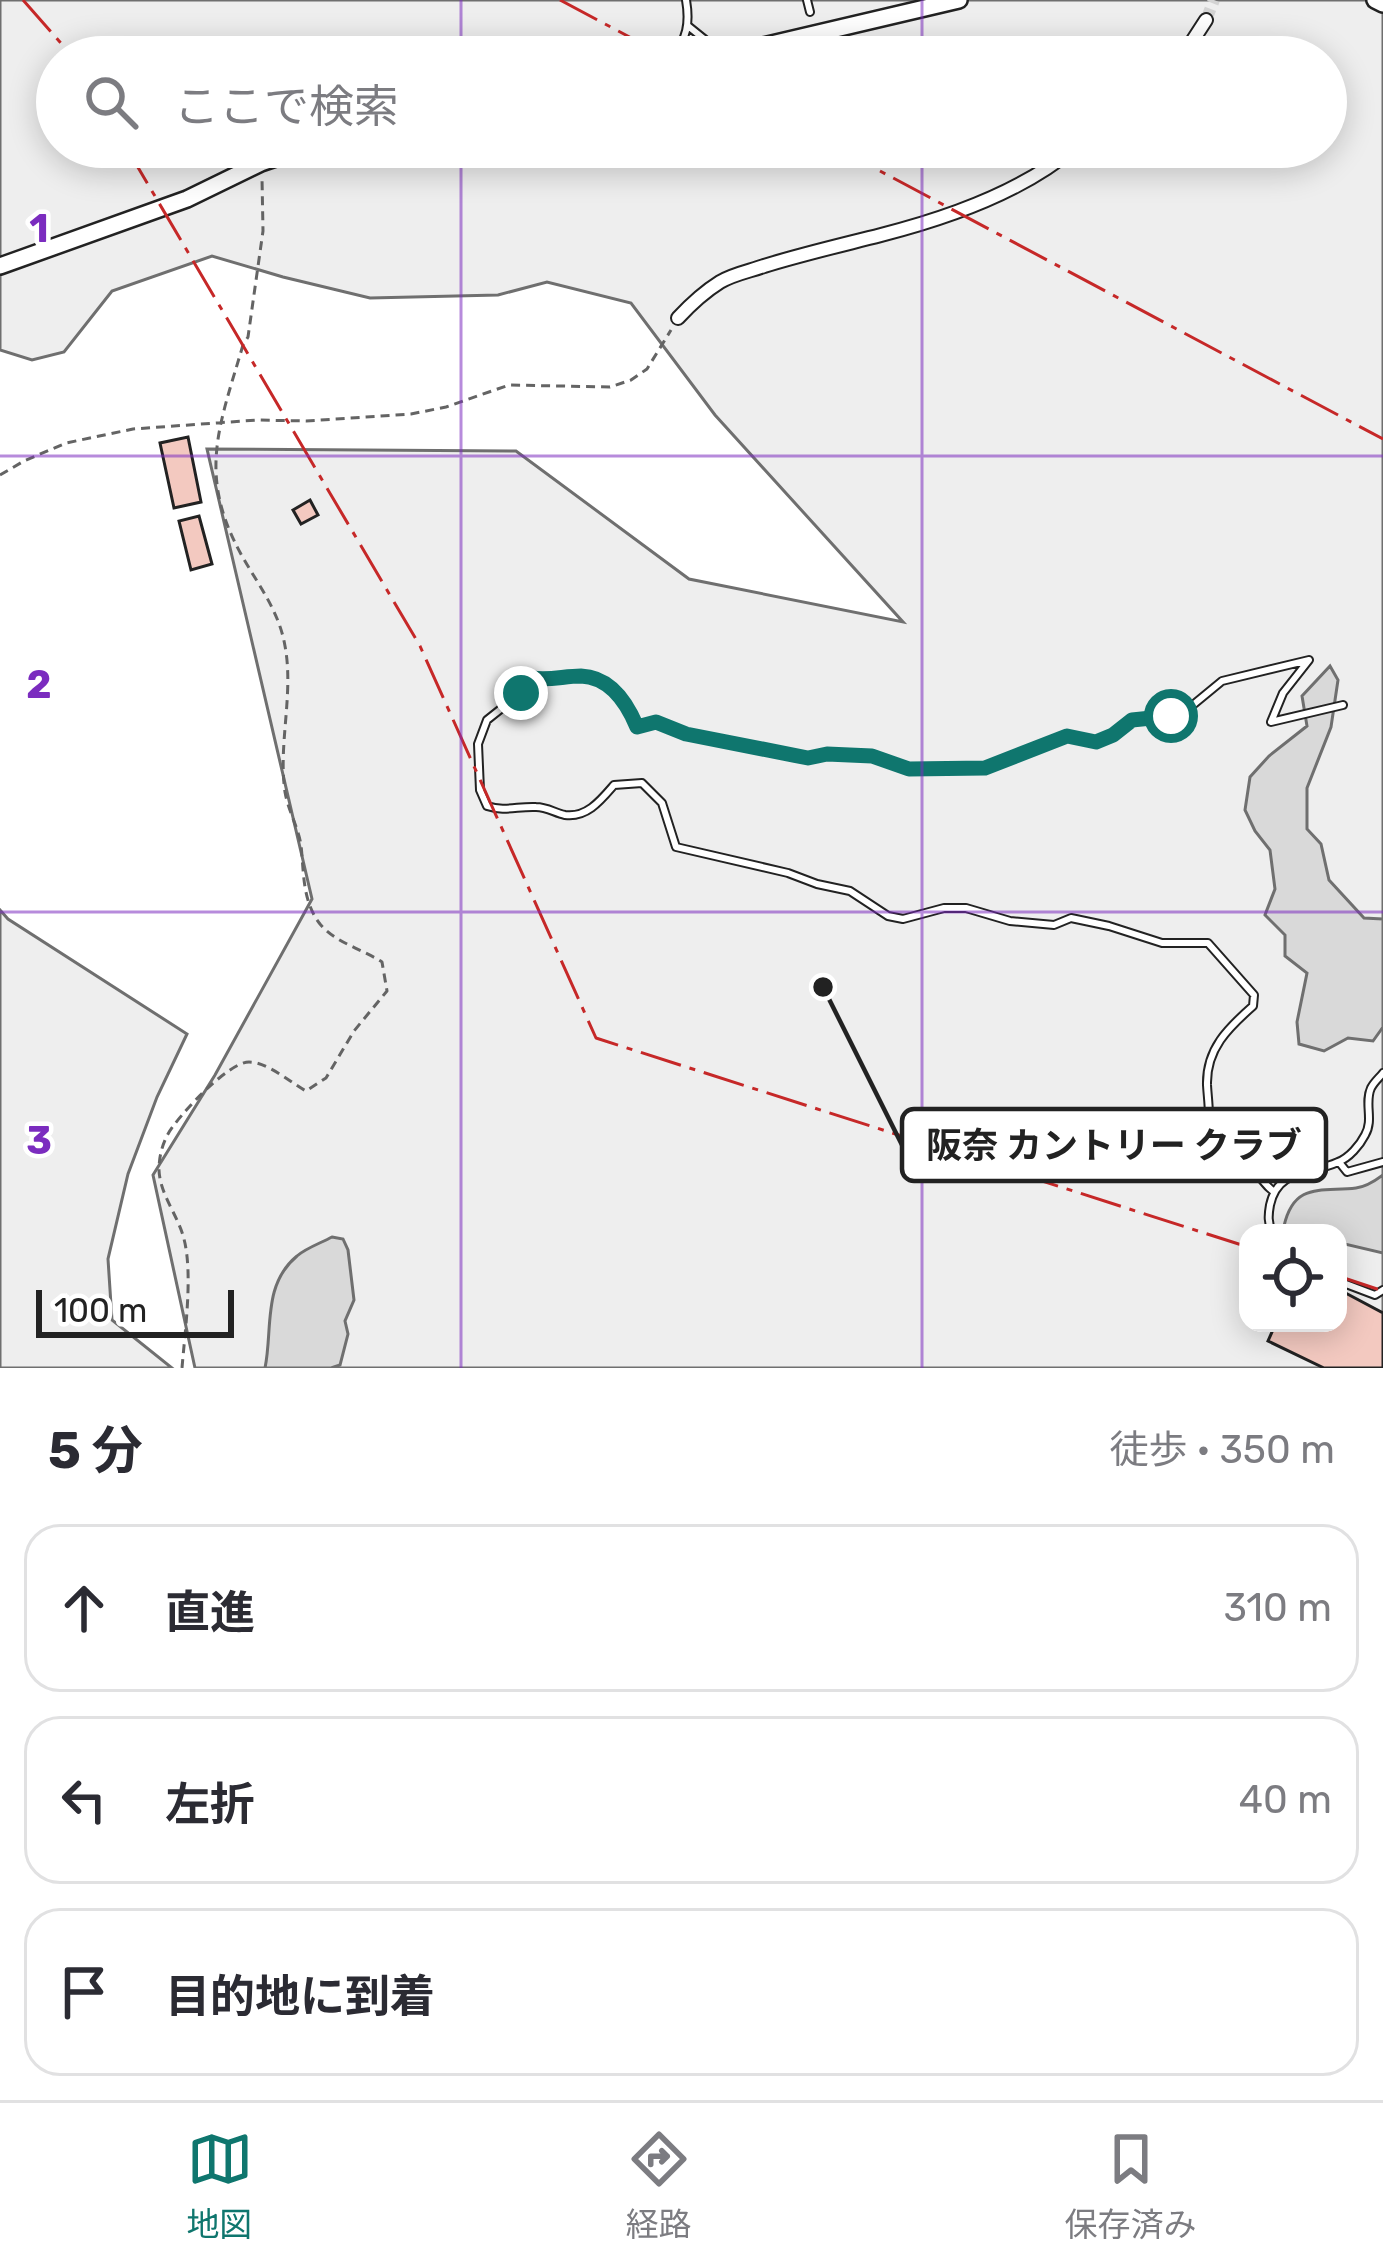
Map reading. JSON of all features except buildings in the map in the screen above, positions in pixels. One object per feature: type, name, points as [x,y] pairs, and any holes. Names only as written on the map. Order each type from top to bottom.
[{"type":"street","points":[[821,36],[959,0]]},
{"type":"street","points":[[1196,36],[1206,20]]},
{"type":"street","points":[[0,266],[187,199],[251,168]]},
{"type":"street","points":[[678,318],[725,278],[971,206],[1047,168]]},
{"type":"lane","points":[[685,36],[686,0]]},
{"type":"lane","points":[[807,0],[810,12]]},
{"type":"lane","points":[[688,26],[699,36]]},
{"type":"lane","points":[[1273,1191],[1262,1183],[1244,1153],[1206,1132],[1211,1114],[1207,1069],[1211,1054],[1230,1026],[1253,1006],[1254,995],[1208,943],[1162,943],[1071,918],[1054,925],[1010,921],[966,908],[944,908],[903,920],[888,916],[850,891],[676,847],[662,802],[642,783],[614,785],[596,808],[568,816],[545,807],[501,811],[487,806],[480,790],[478,744],[487,720],[532,678],[597,678],[614,690],[637,727],[656,722],[686,734],[808,758],[872,756],[909,769],[985,768],[1067,736],[1096,742],[1132,720],[1188,709],[1222,681],[1309,661],[1283,693],[1271,722],[1343,705]]},
{"type":"lane","points":[[1269,1224],[1273,1191],[1281,1183],[1339,1162],[1365,1135],[1370,1089],[1383,1073]]},
{"type":"lane","points":[[1339,1162],[1347,1172],[1383,1162]]},
{"type":"lane","points":[[1347,1284],[1375,1294],[1383,1290]]},
{"type":"path","points":[[182,1368],[185,1244],[159,1171],[170,1129],[238,1064],[255,1062],[306,1091],[326,1078],[354,1031],[387,992],[382,962],[339,940],[321,924],[306,898],[300,839],[285,795],[285,644],[264,590],[226,528],[217,496],[220,423],[248,338],[263,231],[261,168]]},
{"type":"path","points":[[0,476],[65,443],[134,430],[411,414],[509,385],[610,387],[646,369],[678,318]]},
{"type":"shaded area","points":[[0,0],[1383,0],[1383,1368],[195,1368],[153,1175],[215,1075],[312,899],[207,449],[516,451],[689,579],[903,622],[715,415],[631,303],[547,282],[498,295],[370,298],[212,256],[112,291],[64,352],[32,360],[0,350]]},
{"type":"shaded area","points":[[1330,666],[1338,680],[1331,727],[1307,788],[1307,829],[1321,844],[1329,880],[1364,918],[1383,919],[1383,1027],[1373,1041],[1348,1038],[1324,1051],[1299,1044],[1297,1022],[1307,973],[1285,956],[1285,935],[1265,915],[1275,889],[1270,850],[1245,810],[1250,777],[1307,726],[1302,696]]},
{"type":"shaded area","points":[[0,910],[187,1034],[128,1174],[108,1259],[112,1320],[172,1368],[0,1368]]},
{"type":"shaded area","points":[[1383,1175],[1383,1253],[1347,1244],[1347,1224],[1285,1224],[1302,1196],[1370,1183]]},
{"type":"shaded area","points":[[332,1237],[343,1239],[348,1250],[354,1300],[345,1321],[348,1334],[340,1365],[265,1368],[278,1280],[297,1256]]},
{"type":"tunnel","points":[[1206,20],[1214,0]]},
{"type":"power","points":[[23,0],[55,36]]},
{"type":"power","points":[[560,0],[628,36]]},
{"type":"power","points":[[138,168],[420,646],[596,1038],[1239,1244]]},
{"type":"power","points":[[874,168],[1383,439]]},
{"type":"power","points":[[1347,1279],[1383,1291]]},
{"type":"place","name":"阪奈 カントリー クラブ","points":[[823,987]]},
{"type":"route","points":[[521,693],[532,678],[597,678],[614,690],[637,727],[656,722],[686,734],[808,758],[872,756],[909,769],[985,768],[1067,736],[1096,742],[1132,720],[1171,716]]}]
